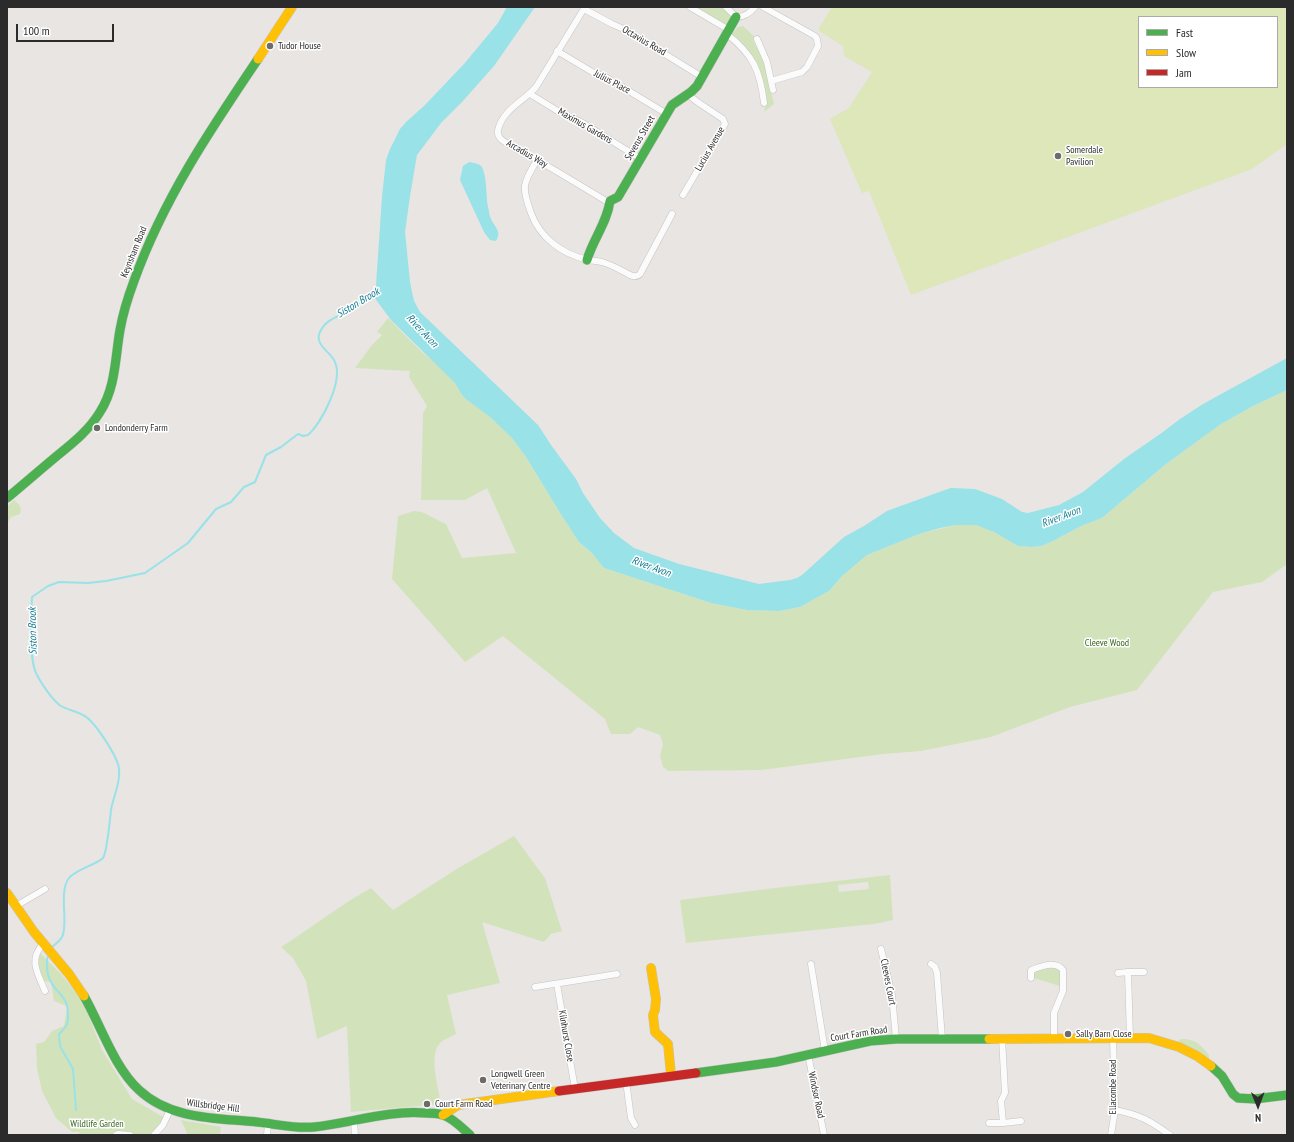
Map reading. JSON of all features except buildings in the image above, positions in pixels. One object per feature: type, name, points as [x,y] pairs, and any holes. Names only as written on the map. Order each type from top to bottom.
[{"type":"street","name":"Keynsham Road","points":[[7,498],[85,432],[93,423],[103,407],[111,386],[125,310],[137,273],[170,196],[188,164],[292,7]]},
{"type":"street","points":[[690,7],[728,32],[744,48],[752,59],[760,79],[764,103]]},
{"type":"street","points":[[726,7],[736,17],[747,15],[755,7]]},
{"type":"street","points":[[763,7],[815,36],[818,42],[818,46],[807,67],[802,72],[771,81]]},
{"type":"street","name":"Arcadius Way","points":[[585,8],[536,86],[530,94],[521,99],[509,110],[498,130],[498,135],[501,140],[606,201],[610,201]]},
{"type":"street","name":"Octavius Road","points":[[585,8],[612,24],[626,30],[702,76]]},
{"type":"street","name":"Severus Street","points":[[610,201],[618,197],[676,101],[689,95],[697,86],[736,17]]},
{"type":"street","points":[[757,39],[767,62],[773,90]]},
{"type":"street","name":"Julius Place","points":[[557,51],[594,73],[604,76],[667,114]]},
{"type":"street","name":"Maximus Gardens","points":[[530,94],[561,113],[581,122],[641,159]]},
{"type":"street","name":"Lucius Avenue","points":[[683,195],[725,124],[723,118],[689,95]]},
{"type":"street","points":[[537,160],[524,183],[525,194],[535,224],[540,232],[558,247],[573,255],[587,260],[607,264],[634,277],[638,276],[672,214]]},
{"type":"street","points":[[587,260],[589,249],[608,217],[610,201]]},
{"type":"street","points":[[16,906],[45,889]]},
{"type":"street","name":"Willsbridge Hill","points":[[7,892],[46,946],[83,993],[119,1064],[130,1080],[139,1091],[170,1110],[196,1116],[312,1127],[403,1113],[422,1112],[443,1115]]},
{"type":"street","points":[[45,992],[35,967],[35,958],[38,950],[46,946]]},
{"type":"street","name":"Cleeves Court","points":[[881,949],[892,995],[896,1039]]},
{"type":"street","points":[[1027,963],[1031,970],[1031,978]]},
{"type":"street","points":[[811,964],[825,1051]]},
{"type":"street","points":[[932,964],[937,973],[942,1038]]},
{"type":"street","points":[[1031,970],[1053,964],[1062,970],[1063,991],[1054,1013],[1054,1038]]},
{"type":"street","points":[[651,968],[656,999],[653,1015],[655,1032],[668,1044],[671,1075]]},
{"type":"street","points":[[1118,972],[1144,972]]},
{"type":"street","points":[[1128,972],[1130,1038]]},
{"type":"street","points":[[535,987],[617,974]]},
{"type":"street","name":"Kilnhurst Close","points":[[557,984],[574,1089]]},
{"type":"street","points":[[1002,1038],[1005,1093],[1001,1101],[1002,1123]]},
{"type":"street","name":"Ellacombe Road","points":[[1111,1135],[1114,1110],[1113,1038]]},
{"type":"street","name":"Court Farm Road","points":[[443,1115],[458,1105],[626,1081],[776,1062],[870,1041],[896,1039],[1149,1038],[1167,1042],[1187,1050],[1205,1061],[1223,1076],[1232,1094],[1240,1098],[1287,1095]]},
{"type":"street","name":"Windsor Road","points":[[808,1054],[824,1135]]},
{"type":"street","points":[[626,1081],[631,1118],[635,1125]]},
{"type":"street","points":[[154,1135],[163,1125],[170,1110]]},
{"type":"street","points":[[1114,1110],[1132,1114],[1151,1121],[1170,1135]]},
{"type":"street","points":[[443,1115],[470,1135]]},
{"type":"street","points":[[624,1121],[631,1118]]},
{"type":"street","points":[[354,1121],[355,1135]]},
{"type":"street","points":[[989,1124],[1022,1121]]},
{"type":"street","points":[[267,1135],[268,1124]]},
{"type":"street","points":[[116,1135],[130,1135]]},
{"type":"green space","points":[[697,7],[723,7],[732,17],[727,26]]},
{"type":"green space","name":"Somerdale Pavilion","points":[[832,7],[1287,7],[1287,144],[1252,169],[911,295],[869,191],[862,193],[830,119],[849,108],[872,72],[844,56],[843,46],[818,30]]},
{"type":"green space","points":[[743,26],[757,39],[753,41],[764,61],[774,104],[764,112],[767,99],[761,77],[746,47],[731,35],[738,27]]},
{"type":"green space","name":"Cleeve Wood","points":[[388,318],[422,352],[439,366],[455,383],[462,395],[490,417],[512,438],[526,457],[579,542],[592,553],[604,568],[711,603],[747,610],[779,611],[800,607],[829,591],[842,576],[867,555],[919,534],[955,525],[976,525],[985,527],[1018,546],[1041,546],[1081,526],[1102,518],[1166,464],[1221,424],[1253,406],[1287,390],[1287,564],[1262,582],[1213,592],[1137,690],[1070,707],[991,737],[921,751],[883,754],[762,770],[668,771],[663,767],[660,756],[663,744],[660,735],[638,727],[630,734],[611,734],[605,719],[503,636],[465,662],[392,579],[398,516],[414,511],[422,512],[446,524],[462,558],[516,553],[487,488],[465,500],[421,500],[423,413],[427,406],[409,377],[410,371],[355,368],[372,345],[382,335],[377,332]]},
{"type":"green space","points":[[14,500],[20,506],[20,514],[11,517],[7,524],[7,507]]},
{"type":"green space","points":[[514,836],[545,878],[562,931],[551,934],[544,942],[482,922],[500,983],[447,995],[456,1034],[440,1043],[435,1055],[435,1072],[441,1104],[351,1112],[347,1026],[317,1039],[306,981],[293,958],[281,947],[371,888],[393,910],[455,870]]},
{"type":"green space","points":[[890,875],[893,920],[874,924],[686,943],[680,900]],"holes":[[[868,882],[869,889],[839,892],[838,885]]]},
{"type":"green space","name":"Wildlife Garden","points":[[41,954],[62,975],[84,1004],[102,1050],[132,1099],[163,1117],[164,1114],[169,1116],[155,1135],[78,1135],[80,1132],[72,1132],[56,1118],[42,1091],[37,1069],[36,1044],[44,1042],[52,1031],[64,1026],[67,1006],[54,1001],[51,982],[41,981],[36,957]]},
{"type":"green space","points":[[1052,967],[1059,969],[1060,971],[1060,986],[1034,978],[1036,972]]},
{"type":"green space","points":[[1180,1039],[1197,1043],[1206,1051],[1209,1058],[1207,1059],[1178,1042]]},
{"type":"green space","points":[[181,1120],[221,1127],[220,1135],[186,1135],[187,1133]]},
{"type":"water","name":"River Avon","points":[[507,7],[535,7],[494,66],[441,123],[417,155],[405,232],[410,282],[414,301],[420,312],[538,425],[576,479],[583,493],[600,518],[614,533],[634,548],[679,564],[759,584],[790,580],[802,575],[844,537],[887,511],[951,488],[975,489],[1002,499],[1022,512],[1028,513],[1059,505],[1083,492],[1124,459],[1203,404],[1287,358],[1287,390],[1253,406],[1221,424],[1166,464],[1102,518],[1081,526],[1041,546],[1018,546],[994,532],[976,525],[955,525],[940,528],[919,534],[867,555],[842,576],[829,591],[800,607],[779,611],[747,610],[711,603],[604,568],[592,553],[579,542],[526,457],[512,438],[490,417],[462,395],[455,383],[391,320],[374,297],[373,292],[376,285],[386,160],[390,149],[400,129],[464,64],[498,23]]},
{"type":"water","points":[[469,162],[478,164],[483,169],[490,216],[498,232],[498,238],[496,241],[490,240],[484,232],[460,180],[463,166]]},
{"type":"waterway","name":"Siston Brook","points":[[51,948],[62,937],[64,931],[64,891],[69,878],[76,872],[103,858],[106,849],[112,805],[118,785],[119,769],[118,763],[105,739],[88,718],[78,712],[58,704],[41,683],[34,669],[33,660],[31,626],[32,597],[48,586],[59,582],[88,583],[145,573],[188,543],[216,509],[231,502],[244,487],[255,482],[266,455],[281,447],[298,434],[303,436],[308,435],[314,429],[330,400],[337,378],[337,368],[334,360],[320,344],[320,332],[329,321],[359,305],[374,293]]},
{"type":"waterway","name":"Siston Brook","points":[[48,956],[47,965],[49,977],[53,985],[64,999],[68,1008],[67,1023],[65,1028],[59,1034],[60,1046],[73,1069],[76,1110]]},
{"type":"traffic: fast","points":[[587,260],[606,217],[610,201],[618,197],[672,105],[697,86],[736,17]]},
{"type":"traffic: fast","points":[[7,498],[86,430],[100,412],[109,393],[112,382],[120,330],[126,305],[146,251],[173,194],[189,166],[222,112],[258,59]]},
{"type":"traffic: fast","points":[[84,996],[108,1046],[130,1081],[152,1100],[165,1107],[195,1116],[300,1127],[328,1125],[397,1113],[434,1113],[447,1116],[470,1135]]},
{"type":"traffic: fast","points":[[696,1073],[776,1062],[870,1041],[896,1039],[989,1039]]},
{"type":"traffic: fast","points":[[1211,1066],[1222,1076],[1233,1094],[1238,1098],[1255,1099],[1287,1095]]},
{"type":"traffic: slow","points":[[258,59],[292,7]]},
{"type":"traffic: slow","points":[[7,893],[34,932],[69,974],[84,996]]},
{"type":"traffic: slow","points":[[651,968],[656,999],[653,1015],[655,1032],[668,1044],[671,1075]]},
{"type":"traffic: slow","points":[[989,1039],[1149,1038],[1179,1047],[1197,1056],[1211,1066]]},
{"type":"traffic: slow","points":[[443,1115],[458,1105],[559,1091]]},
{"type":"traffic: jam","points":[[559,1091],[696,1073]]},
{"type":"place","name":"Tudor House","points":[[270,46]]},
{"type":"place","name":"Somerdale Pavilion","points":[[1058,156]]},
{"type":"place","name":"Londonderry Farm","points":[[97,428]]},
{"type":"place","name":"Sally Barn Close","points":[[1068,1034]]},
{"type":"place","name":"Longwell Green Veterinary Centre","points":[[483,1080]]},
{"type":"place","name":"Court Farm Road","points":[[427,1104]]}]
